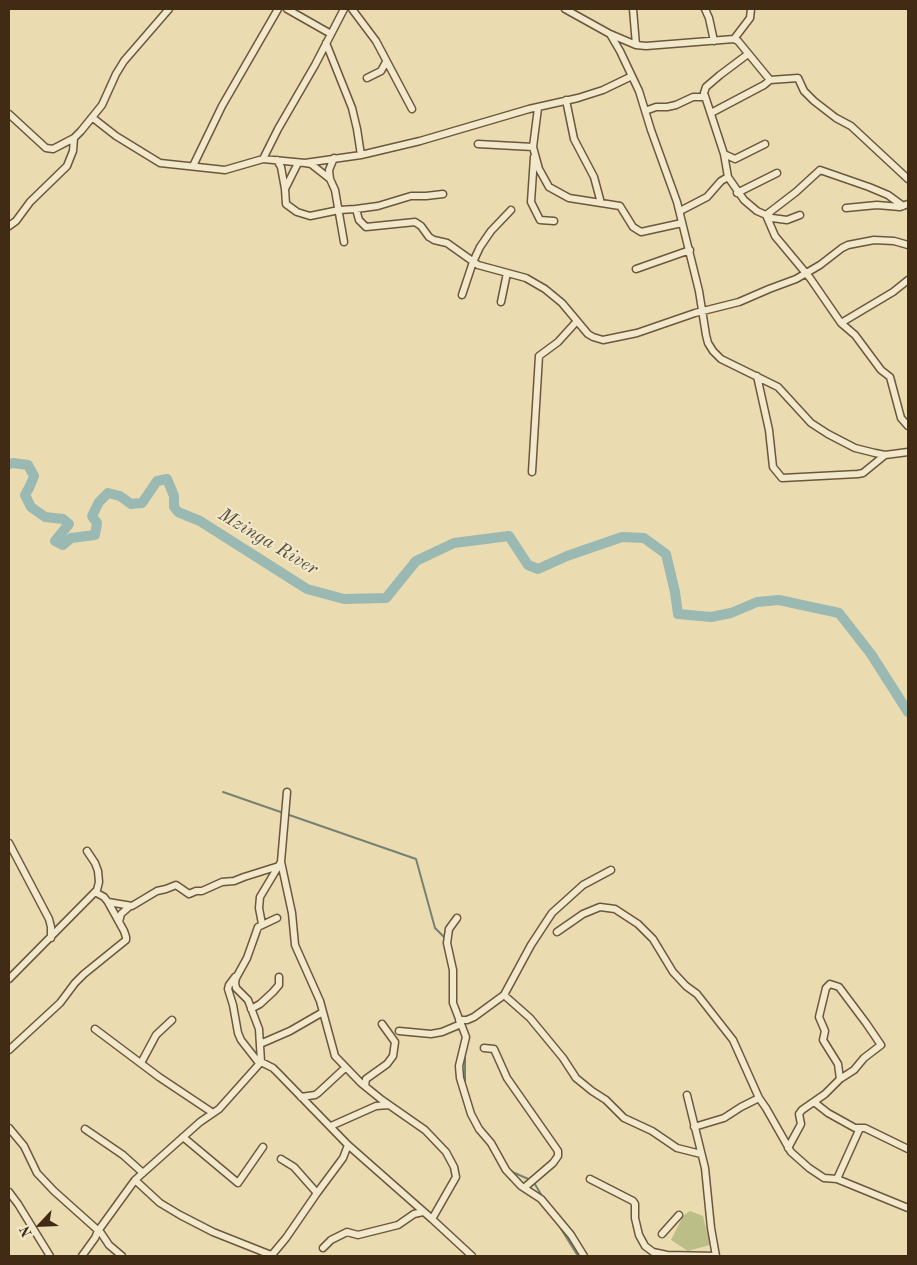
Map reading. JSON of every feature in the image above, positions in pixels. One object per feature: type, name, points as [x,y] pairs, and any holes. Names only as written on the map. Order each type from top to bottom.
[{"type":"street","points":[[9,114],[46,148],[53,149],[74,138],[102,106],[124,61],[169,9]]},
{"type":"street","points":[[193,166],[222,106],[278,9]]},
{"type":"street","points":[[287,9],[331,34]]},
{"type":"street","points":[[263,159],[278,128],[344,9]]},
{"type":"street","points":[[352,9],[376,41],[412,109]]},
{"type":"street","points":[[565,9],[610,34],[636,45],[646,46],[734,39],[738,41],[770,80]]},
{"type":"street","points":[[633,9],[636,45]]},
{"type":"street","points":[[705,9],[714,41]]},
{"type":"street","points":[[734,39],[750,18],[751,9]]},
{"type":"street","points":[[610,34],[632,76],[680,211],[703,310],[706,335],[713,351],[721,360],[778,387],[816,428],[855,448],[886,455],[908,452]]},
{"type":"street","points":[[326,43],[352,108],[361,155]]},
{"type":"street","points":[[748,54],[706,87],[705,97],[724,154],[728,177],[738,193],[751,207],[766,216],[787,220],[800,215]]},
{"type":"street","points":[[367,78],[381,71],[386,62]]},
{"type":"street","points":[[93,118],[116,136],[160,163],[228,170],[263,159],[308,163],[361,155],[420,141],[507,115],[603,90],[632,76]]},
{"type":"street","points":[[711,113],[770,80],[798,78],[804,90],[814,101],[836,118],[851,126],[908,179]]},
{"type":"street","points":[[645,111],[656,107],[667,108],[693,97],[705,97]]},
{"type":"street","points":[[566,100],[574,139],[594,177],[601,204]]},
{"type":"street","points":[[538,108],[531,202],[540,220],[554,221]]},
{"type":"street","points":[[9,226],[16,221],[30,202],[67,166],[73,151],[74,138]]},
{"type":"street","points":[[478,144],[534,149]]},
{"type":"street","points":[[724,154],[735,159],[740,158],[765,144]]},
{"type":"street","points":[[534,149],[545,181],[554,191],[569,198],[620,206],[633,227],[640,232],[682,223]]},
{"type":"street","points":[[330,179],[329,170],[334,158]]},
{"type":"street","points":[[277,160],[281,167],[286,204],[298,212],[310,216],[339,210],[378,206],[411,196],[443,194]]},
{"type":"street","points":[[285,188],[298,163]]},
{"type":"street","points":[[294,172],[308,163]]},
{"type":"street","points":[[308,163],[330,179],[334,185],[344,242]]},
{"type":"street","points":[[766,216],[820,170],[869,187],[906,205]]},
{"type":"street","points":[[738,193],[777,173]]},
{"type":"street","points":[[680,211],[707,198],[728,177]]},
{"type":"street","points":[[846,208],[873,205],[906,205]]},
{"type":"street","points":[[356,209],[359,220],[366,227],[415,222],[421,226],[429,237],[447,243],[472,262],[526,278],[545,289],[562,303],[582,329],[593,338],[609,340],[637,333],[703,310],[739,302],[806,274],[842,248],[851,244],[870,240],[908,245]]},
{"type":"street","points":[[462,295],[472,262],[480,247],[488,235],[511,210]]},
{"type":"street","points":[[766,216],[775,236],[806,274],[841,323],[855,335],[881,370],[890,377],[901,418],[908,426]]},
{"type":"street","points":[[636,269],[690,250]]},
{"type":"street","points":[[501,302],[507,272]]},
{"type":"street","points":[[841,323],[893,292],[908,280]]},
{"type":"street","points":[[532,472],[539,356],[558,342],[577,321]]},
{"type":"street","points":[[757,376],[769,430],[773,467],[782,478],[863,473],[886,455]]},
{"type":"street","points":[[287,792],[280,864],[292,913],[295,945],[323,1012],[333,1050],[339,1061],[390,1106],[425,1130],[446,1152],[456,1170],[456,1177],[432,1219]]},
{"type":"street","points":[[9,842],[49,919],[52,927],[51,938]]},
{"type":"street","points":[[9,977],[51,938],[95,892],[99,882],[98,871],[87,851]]},
{"type":"street","points":[[119,922],[121,914],[130,906],[146,899],[157,891],[176,884],[189,894],[202,891],[222,882],[234,882],[280,864]]},
{"type":"street","points":[[262,924],[259,908],[260,897],[280,864]]},
{"type":"street","points":[[399,1031],[434,1034],[474,1017],[504,995],[552,913],[583,885],[611,870]]},
{"type":"street","points":[[9,1050],[60,1003],[84,974],[126,940],[126,935],[108,902],[104,897],[95,892]]},
{"type":"street","points":[[108,902],[130,906]]},
{"type":"street","points":[[557,932],[583,914],[600,908],[614,909],[638,924],[653,940],[673,972],[686,986],[697,994],[733,1040],[759,1098],[788,1148],[798,1159],[824,1178],[837,1178],[908,1208]]},
{"type":"street","points":[[82,1256],[135,1180],[229,1100],[260,1062],[259,1029],[246,997],[236,988],[236,978],[247,958],[258,927],[277,918]]},
{"type":"street","points":[[457,918],[449,928],[447,943],[453,970],[453,1003],[466,1038],[459,1071],[471,1114],[504,1166],[525,1188],[541,1199],[571,1235],[584,1256]]},
{"type":"street","points":[[239,974],[229,985],[228,989],[241,1040],[260,1062],[273,1068],[348,1145],[472,1256]]},
{"type":"street","points":[[252,1009],[268,998],[279,985],[279,977]]},
{"type":"street","points":[[788,1148],[801,1124],[799,1114],[802,1110],[825,1094],[881,1045],[838,987],[830,984],[826,988],[819,1017],[825,1031],[823,1040],[838,1064],[840,1079]]},
{"type":"street","points":[[504,995],[530,1018],[563,1058],[576,1078],[606,1100],[624,1118],[652,1131],[677,1148],[701,1154]]},
{"type":"street","points":[[260,1044],[297,1028],[323,1012]]},
{"type":"street","points":[[141,1063],[156,1035],[172,1020]]},
{"type":"street","points":[[366,1086],[366,1079],[387,1064],[393,1056],[395,1043],[382,1024]]},
{"type":"street","points":[[95,1029],[213,1113]]},
{"type":"street","points":[[484,1048],[494,1050],[507,1078],[558,1151],[558,1156],[553,1163],[525,1188]]},
{"type":"street","points":[[301,1097],[318,1093],[345,1068]]},
{"type":"street","points":[[590,1179],[633,1201],[636,1207],[637,1227],[645,1246],[657,1254],[716,1256],[705,1168],[687,1095]]},
{"type":"street","points":[[694,1128],[724,1118],[741,1106],[759,1098]]},
{"type":"street","points":[[814,1102],[828,1113],[855,1128],[865,1128],[908,1149]]},
{"type":"street","points":[[331,1126],[376,1106],[390,1106]]},
{"type":"street","points":[[9,1128],[24,1146],[37,1173],[122,1256]]},
{"type":"street","points":[[837,1178],[860,1128]]},
{"type":"street","points":[[85,1129],[122,1155],[143,1173]]},
{"type":"street","points":[[183,1138],[238,1183],[263,1147]]},
{"type":"street","points":[[135,1180],[160,1203],[180,1215],[213,1232],[271,1256],[343,1158],[348,1145]]},
{"type":"street","points":[[281,1159],[294,1167],[316,1193]]},
{"type":"street","points":[[9,1192],[50,1256]]},
{"type":"street","points":[[322,1248],[331,1240],[347,1232],[358,1235],[394,1226],[402,1223],[414,1214],[423,1212]]},
{"type":"street","points":[[662,1234],[679,1215]]},
{"type":"green space","points":[[690,1211],[703,1216],[710,1245],[688,1251],[671,1240],[683,1216]]},
{"type":"waterway","name":"Mzinga River","points":[[9,464],[28,465],[34,476],[25,495],[31,507],[45,517],[63,519],[69,524],[55,541],[63,545],[71,538],[95,535],[97,523],[92,516],[99,502],[108,493],[120,496],[131,504],[142,503],[157,481],[167,479],[174,496],[174,507],[178,512],[200,521],[307,589],[344,599],[386,598],[416,561],[454,543],[509,536],[528,565],[538,569],[567,556],[622,537],[644,538],[666,554],[678,614],[711,617],[731,613],[757,602],[779,600],[839,613],[871,654],[908,712]]},
{"type":"waterway","points":[[223,792],[416,859],[435,928],[445,938]]},
{"type":"waterway","points":[[465,1051],[465,1086]]},
{"type":"waterway","points":[[510,1171],[533,1181],[542,1196]]},
{"type":"waterway","points":[[558,1224],[578,1256]]}]
